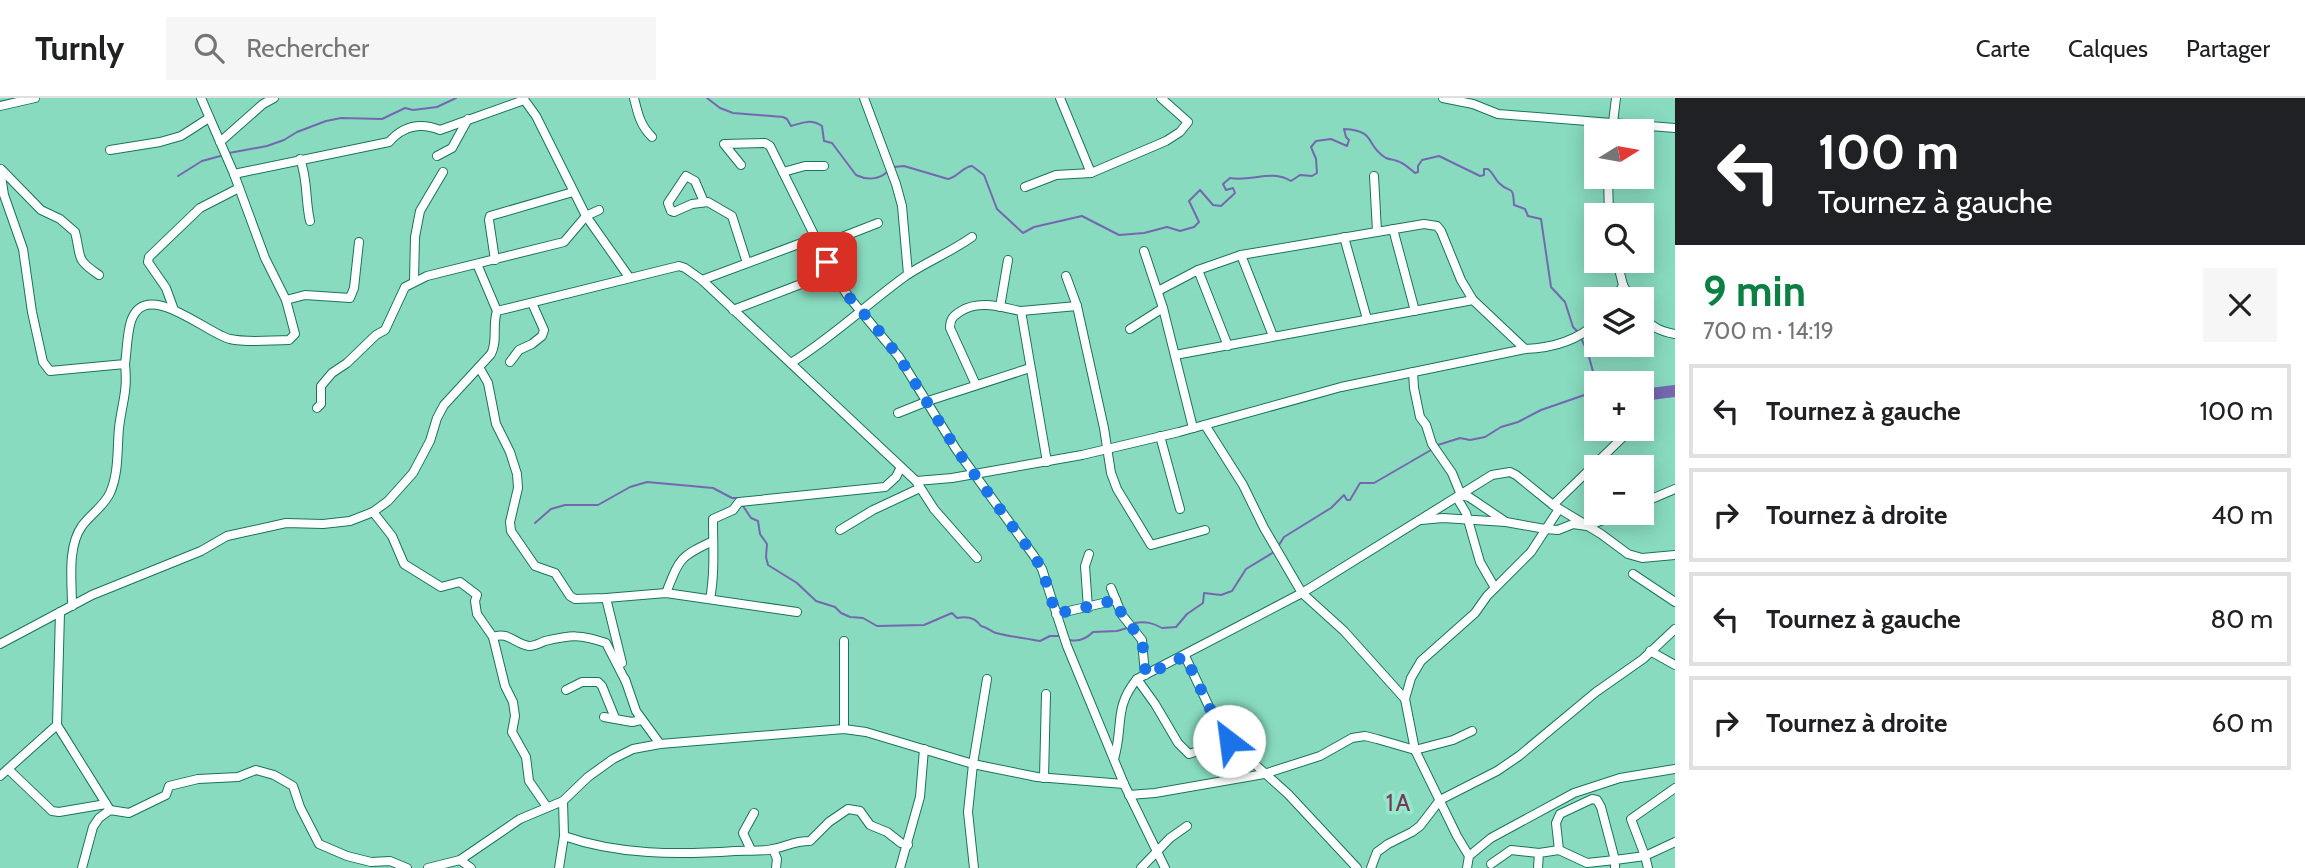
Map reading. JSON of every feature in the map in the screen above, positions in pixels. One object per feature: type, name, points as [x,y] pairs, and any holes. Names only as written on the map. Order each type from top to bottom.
[{"type":"street","points":[[0,106],[35,98]]},
{"type":"street","points":[[72,606],[73,548],[81,527],[99,510],[110,494],[114,479],[119,425],[127,386],[125,364],[132,318],[139,309],[163,305],[230,340],[289,340],[295,334],[285,300],[265,258],[234,174],[201,98]]},
{"type":"street","points":[[221,145],[263,104],[274,98]]},
{"type":"street","points":[[634,98],[639,121],[652,137]]},
{"type":"street","points":[[863,98],[874,122],[902,206],[908,274]]},
{"type":"street","points":[[1060,98],[1091,173]]},
{"type":"street","points":[[1026,187],[1056,175],[1091,173],[1152,148],[1180,132],[1187,125],[1186,119],[1161,98]]},
{"type":"street","points":[[1443,98],[1473,104],[1498,114],[1584,123]]},
{"type":"street","points":[[1614,119],[1616,98]]},
{"type":"street","points":[[234,174],[389,142],[400,130],[428,125],[440,130],[523,99],[536,116],[586,216],[629,277]]},
{"type":"street","points":[[110,150],[181,136],[209,118]]},
{"type":"street","points":[[437,156],[452,148],[468,119]]},
{"type":"street","points":[[1654,128],[1675,128]]},
{"type":"street","points":[[741,165],[724,144],[765,142],[774,151],[834,275],[899,357],[973,474],[1042,569],[1067,646],[1124,785],[1165,868]]},
{"type":"street","points":[[300,159],[304,170],[305,203],[310,221]]},
{"type":"street","points":[[783,172],[805,166],[824,166]]},
{"type":"street","points":[[0,168],[1,181],[23,249],[32,312],[46,367],[50,371],[125,364]]},
{"type":"street","points":[[0,168],[41,210],[60,219],[75,232],[78,255],[84,265],[99,275]]},
{"type":"street","points":[[414,281],[415,237],[420,211],[443,172]]},
{"type":"street","points":[[704,202],[695,181],[685,176],[668,203],[674,212],[692,204],[708,202],[732,216],[747,263]]},
{"type":"street","points":[[1374,176],[1377,231]]},
{"type":"street","points":[[174,310],[166,288],[148,262],[149,257],[200,208],[239,188]]},
{"type":"street","points":[[495,260],[490,216],[573,192]]},
{"type":"street","points":[[317,408],[321,404],[321,386],[376,335],[385,331],[402,291],[414,281],[564,242],[586,216],[599,210]]},
{"type":"street","points":[[702,280],[747,263],[878,223]]},
{"type":"street","points":[[1158,291],[1198,270],[1241,255],[1424,224],[1437,226],[1473,300],[1525,349]]},
{"type":"street","points":[[1393,229],[1415,311]]},
{"type":"street","points":[[791,363],[823,342],[908,274],[940,258],[972,237]]},
{"type":"street","points":[[1344,237],[1367,319]]},
{"type":"street","points":[[285,300],[305,295],[349,298],[354,288],[359,242]]},
{"type":"street","points":[[1144,251],[1163,308],[1193,428]]},
{"type":"street","points":[[1241,255],[1273,336]]},
{"type":"street","points":[[1000,307],[1008,260]]},
{"type":"street","points":[[0,644],[72,606],[201,551],[227,536],[286,523],[350,522],[373,512],[388,501],[413,473],[430,441],[444,405],[495,347],[493,329],[497,311],[477,264]]},
{"type":"street","points":[[497,311],[629,277],[679,266],[685,268],[702,280],[901,467],[918,484],[934,509],[977,558]]},
{"type":"street","points":[[1198,270],[1228,346]]},
{"type":"street","points":[[1620,273],[1623,285]]},
{"type":"street","points":[[733,310],[809,281],[834,275]]},
{"type":"street","points":[[1066,276],[1077,306],[1111,473],[1117,489],[1151,545],[1205,530]]},
{"type":"street","points":[[1175,355],[1473,300]]},
{"type":"street","points":[[510,362],[519,349],[542,336],[544,330],[532,303]]},
{"type":"street","points":[[975,385],[950,328],[950,321],[954,316],[969,307],[983,304],[1021,311],[1077,306]]},
{"type":"street","points":[[1130,329],[1163,308]]},
{"type":"street","points":[[1021,311],[1047,462]]},
{"type":"street","points":[[1654,328],[1675,334]]},
{"type":"street","points":[[840,530],[918,484],[1108,449],[1319,393],[1525,349],[1545,348],[1584,333]]},
{"type":"street","points":[[479,368],[488,383],[496,424],[517,474],[518,488],[509,526],[535,566],[555,573],[570,596],[575,599],[666,593],[797,612]]},
{"type":"street","points":[[898,414],[928,401],[1030,368]]},
{"type":"street","points":[[1413,372],[1420,417],[1434,447],[1452,473],[1469,521],[1477,555],[1489,582],[1495,588]]},
{"type":"street","points":[[1205,425],[1243,485],[1301,593],[1344,631],[1405,699]]},
{"type":"street","points":[[1160,436],[1180,509]]},
{"type":"street","points":[[1467,868],[1469,856],[1415,750],[1405,699],[1411,678],[1421,661],[1475,613],[1495,588],[1531,552],[1556,507],[1619,441]]},
{"type":"street","points":[[710,599],[713,581],[713,519],[733,510],[739,502],[886,487],[901,467]]},
{"type":"street","points":[[1114,759],[1125,693],[1141,677],[1301,593],[1492,475],[1510,472],[1516,475],[1556,507],[1628,554],[1642,558],[1675,555]]},
{"type":"street","points":[[1654,498],[1675,489]]},
{"type":"street","points":[[1459,496],[1469,497],[1506,522]]},
{"type":"street","points":[[373,512],[392,536],[404,564],[440,587],[460,582],[477,595],[477,614],[493,637],[505,686],[513,702],[516,716],[512,732],[526,757],[529,781],[547,807]]},
{"type":"street","points":[[1420,520],[1506,522],[1558,530],[1573,524],[1587,526]]},
{"type":"street","points":[[666,593],[686,554],[713,541]]},
{"type":"street","points":[[1088,554],[1085,566],[1088,608]]},
{"type":"street","points":[[1633,574],[1675,602]]},
{"type":"street","points":[[1111,588],[1122,615],[1142,640],[1141,677],[1178,743],[1189,754],[1229,741]]},
{"type":"street","points":[[606,598],[629,696],[641,720],[660,744]]},
{"type":"street","points":[[1056,614],[1116,600]]},
{"type":"street","points":[[60,612],[57,725],[108,807]]},
{"type":"street","points":[[1371,868],[1377,852],[1420,826],[1440,800],[1497,771],[1519,756],[1675,629]]},
{"type":"street","points":[[493,637],[499,634],[513,637],[517,642],[531,646],[578,635],[599,640],[606,643],[626,682]]},
{"type":"street","points":[[844,641],[844,729]]},
{"type":"street","points":[[1650,651],[1675,665]]},
{"type":"street","points":[[1185,656],[1212,713],[1229,741],[1289,794],[1357,868]]},
{"type":"street","points":[[974,868],[968,812],[987,679]]},
{"type":"street","points":[[566,690],[582,682],[598,682],[615,718]]},
{"type":"street","points":[[1044,778],[1046,694]]},
{"type":"street","points":[[604,717],[618,721],[641,720]]},
{"type":"street","points":[[0,776],[57,725]]},
{"type":"street","points":[[430,867],[460,860],[520,820],[563,801],[613,759],[633,749],[660,744],[844,729],[866,732],[973,764],[1044,778],[1124,785]]},
{"type":"street","points":[[1129,795],[1264,774],[1320,756],[1352,738],[1365,736],[1415,750],[1472,732]]},
{"type":"street","points":[[900,868],[920,797],[924,750]]},
{"type":"street","points":[[8,769],[52,811],[108,807],[130,813],[166,795],[169,786],[198,779],[238,778],[256,770],[274,775],[293,786],[300,807],[319,844],[347,856],[372,862],[390,861],[407,868]]},
{"type":"street","points":[[1469,856],[1517,821],[1574,793],[1620,778],[1675,769]]},
{"type":"street","points":[[1648,868],[1632,819],[1675,788]]},
{"type":"street","points":[[1559,850],[1556,823],[1560,814],[1592,799],[1597,800],[1615,864]]},
{"type":"street","points":[[559,868],[564,836],[563,801]]},
{"type":"street","points":[[82,868],[81,862],[93,827],[108,807]]},
{"type":"street","points":[[564,836],[600,846],[651,853],[774,849],[795,841],[810,841],[829,822],[848,809],[860,811],[870,825],[908,845]]},
{"type":"street","points":[[751,850],[743,833],[754,813]]},
{"type":"street","points":[[1141,868],[1158,850],[1187,827]]},
{"type":"street","points":[[1490,864],[1511,850],[1539,853],[1559,850],[1587,863],[1615,864],[1645,856],[1675,842]]},
{"type":"street","points":[[774,849],[777,866]]},
{"type":"street","points":[[1538,868],[1539,853]]},
{"type":"street","points":[[460,860],[471,868]]},
{"type":"waterway","points":[[229,153],[267,146],[326,121],[341,118],[382,119],[405,108],[413,110],[437,107],[456,98]]},
{"type":"waterway","points":[[707,98],[720,108],[733,113],[783,117],[791,126],[814,122],[822,126],[824,141],[832,143],[856,175],[872,178],[887,172]]},
{"type":"waterway","points":[[894,167],[904,166],[948,179],[972,166],[984,175],[997,209],[1023,233],[1034,227],[1082,216],[1119,235],[1144,233],[1167,227],[1180,231],[1194,227],[1199,222],[1189,201],[1200,190],[1213,205],[1221,206],[1235,193],[1233,188],[1226,190],[1223,184],[1230,178],[1276,176],[1291,181],[1300,175],[1312,176],[1317,173],[1316,159],[1311,147],[1316,141],[1331,139],[1347,146],[1349,140],[1344,129],[1355,130],[1366,136],[1379,153],[1402,163],[1415,173],[1418,172],[1422,160],[1439,156],[1480,176],[1484,175],[1484,169],[1488,169],[1499,183],[1512,192],[1514,205],[1525,209],[1528,216],[1541,219],[1551,287],[1565,302],[1573,327],[1579,333]]},
{"type":"waterway","points":[[178,176],[202,161],[224,155]]},
{"type":"waterway","points":[[1581,338],[1593,371]]},
{"type":"waterway","points":[[1654,394],[1675,391]]},
{"type":"waterway","points":[[1438,445],[1460,438],[1470,440],[1485,437],[1541,410],[1584,395]]},
{"type":"waterway","points":[[1279,545],[1284,537],[1331,508],[1344,495],[1350,500],[1360,483],[1374,483],[1431,450]]},
{"type":"waterway","points":[[535,523],[551,509],[565,505],[598,505],[630,487],[647,482],[713,488],[732,498],[738,498]]},
{"type":"waterway","points":[[743,506],[751,518],[758,521],[760,534],[767,544],[768,565],[797,583],[816,601],[835,607],[850,617],[863,618],[877,626],[924,625],[952,613],[957,618],[973,619],[981,626],[1002,634],[1040,641],[1050,636],[1062,636]]},
{"type":"waterway","points":[[1135,623],[1149,623],[1162,628],[1176,627],[1187,614],[1203,603],[1204,593],[1221,595],[1232,591],[1246,569],[1274,552]]},
{"type":"waterway","points":[[1070,640],[1083,639],[1093,632],[1127,628]]},
{"type":"district","name":"1A","points":[[1399,802]]},
{"type":"route","points":[[827,262],[848,296],[899,357],[956,449],[1034,556],[1042,569],[1056,614],[1116,600],[1122,615],[1142,640],[1146,675],[1185,656],[1212,713],[1229,741]]}]
